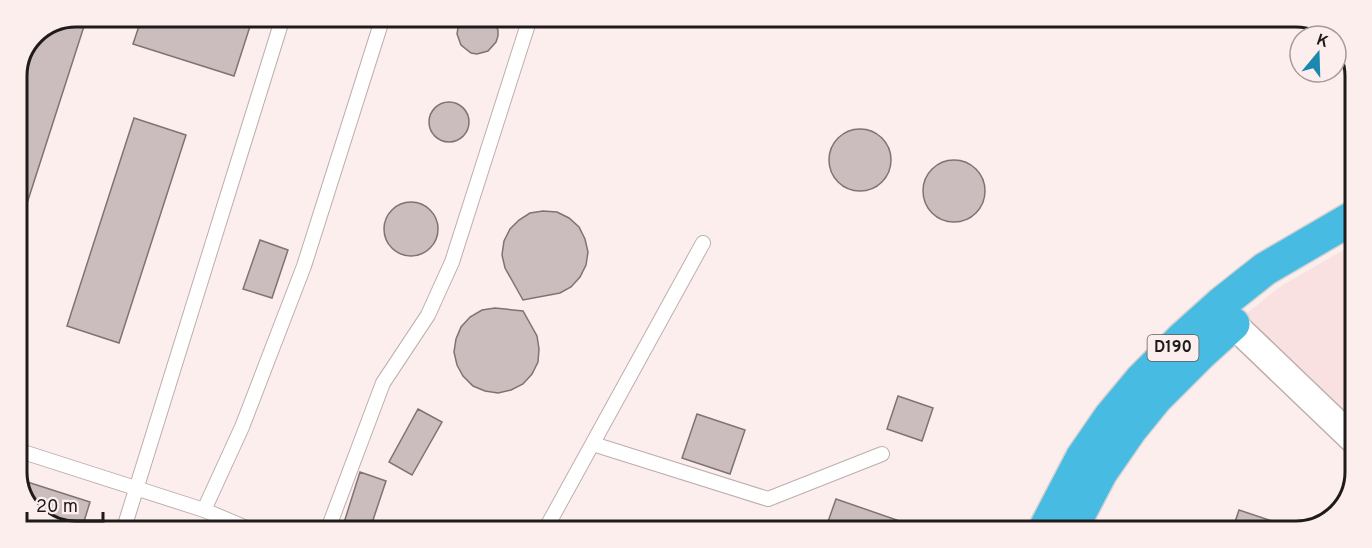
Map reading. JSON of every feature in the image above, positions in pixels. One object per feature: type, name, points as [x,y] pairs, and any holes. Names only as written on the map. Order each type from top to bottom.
[{"type":"highway","name":"D190","points":[[1055,521],[1082,458],[1111,416],[1141,380],[1222,303],[1265,269],[1345,222]]},
{"type":"highway","name":"D190","points":[[1059,521],[1101,472],[1156,398],[1200,354],[1281,286],[1345,248]]},
{"type":"street","points":[[1233,324],[1345,431]]},
{"type":"lane","points":[[126,521],[280,27]]},
{"type":"lane","points":[[204,510],[245,418],[304,266],[380,27]]},
{"type":"lane","points":[[331,521],[383,383],[428,315],[452,262],[527,27]]},
{"type":"lane","points":[[550,521],[703,243]]},
{"type":"lane","points":[[592,444],[768,499],[882,454]]},
{"type":"lane","points":[[27,453],[204,510],[230,521]]},
{"type":"shaded area","points":[[1345,249],[1345,431],[1233,324],[1281,286]]},
{"type":"building","points":[[84,27],[27,203],[27,76],[31,57],[41,41],[49,35],[67,28]]},
{"type":"building","points":[[139,27],[250,27],[234,76],[133,44]]},
{"type":"building","points":[[496,27],[498,36],[488,51],[471,53],[461,45],[457,34],[458,28]]},
{"type":"building","points":[[449,102],[457,103],[463,108],[468,114],[468,130],[463,136],[457,141],[449,142],[441,141],[435,136],[430,130],[429,122],[430,114],[435,108],[441,103]]},
{"type":"building","points":[[134,118],[186,135],[119,343],[67,326]]},
{"type":"building","points":[[854,129],[866,129],[882,138],[889,148],[891,160],[889,172],[882,182],[866,191],[854,191],[843,186],[834,177],[829,166],[829,154],[834,143],[843,134]]},
{"type":"building","points":[[948,160],[960,160],[976,169],[983,179],[985,191],[983,203],[976,213],[960,222],[948,222],[937,217],[928,208],[923,197],[923,185],[928,174],[937,165]]},
{"type":"building","points":[[411,202],[421,204],[430,210],[436,219],[438,229],[436,239],[430,248],[421,254],[411,256],[401,254],[392,248],[386,239],[384,229],[386,219],[392,210],[401,204]]},
{"type":"building","points":[[557,212],[569,218],[579,227],[588,252],[586,265],[580,277],[571,287],[560,293],[523,300],[505,268],[502,255],[504,241],[510,229],[519,220],[530,213]]},
{"type":"building","points":[[260,240],[288,250],[272,298],[243,289]]},
{"type":"building","points":[[495,308],[523,311],[537,336],[539,349],[538,362],[532,374],[523,384],[498,393],[473,386],[463,376],[454,352],[461,327],[470,317],[482,310]]},
{"type":"building","points":[[898,396],[933,408],[922,441],[887,429]]},
{"type":"building","points":[[418,409],[442,422],[412,475],[389,462]]},
{"type":"building","points":[[697,414],[745,430],[730,474],[682,458]]},
{"type":"building","points":[[360,472],[386,481],[373,521],[345,521]]},
{"type":"building","points":[[29,482],[90,502],[84,521],[67,520],[41,507]]},
{"type":"building","points":[[836,499],[900,521],[828,521]]},
{"type":"building","points":[[1239,510],[1272,521],[1235,521]]}]
